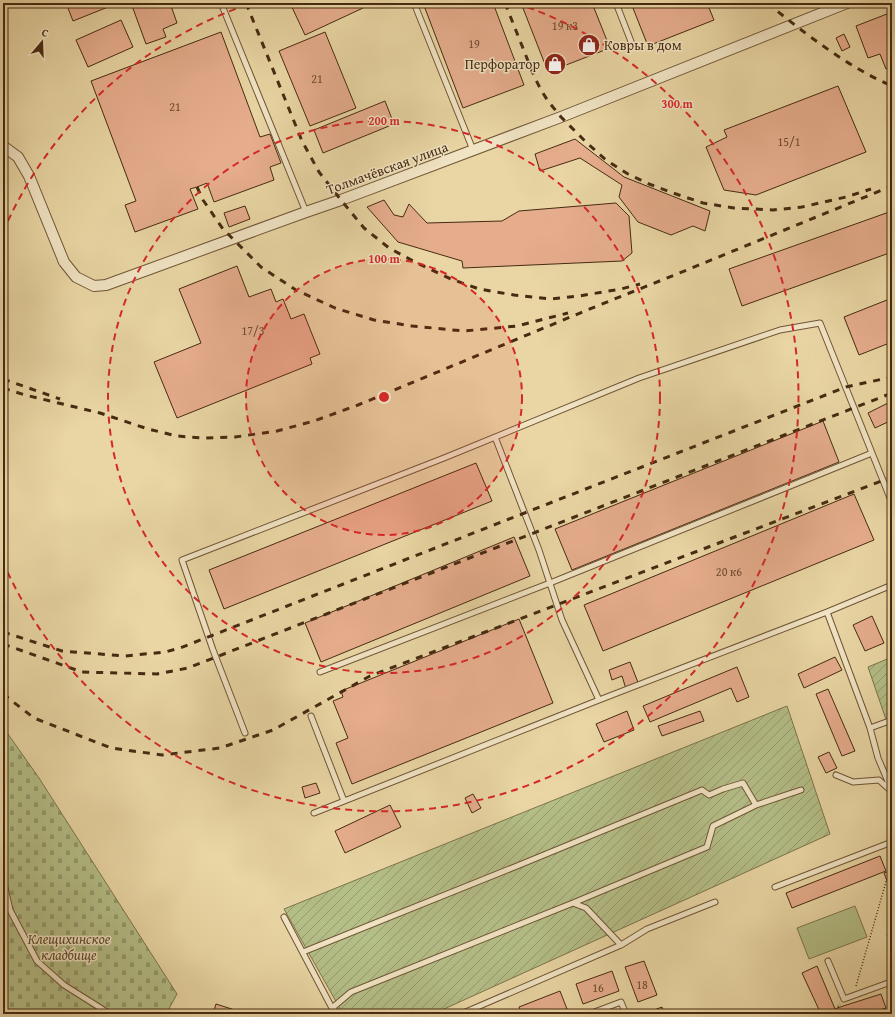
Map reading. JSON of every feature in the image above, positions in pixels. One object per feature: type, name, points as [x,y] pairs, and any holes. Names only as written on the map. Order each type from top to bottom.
[{"type":"street","name":"Толмачёвская улица","points":[[3,146],[18,157],[30,176],[64,262],[76,277],[94,286],[106,285],[340,200],[561,117],[847,3]]},
{"type":"lane","points":[[221,3],[306,212]]},
{"type":"lane","points":[[414,3],[473,150]]},
{"type":"lane","points":[[616,3],[632,44]]},
{"type":"lane","points":[[245,733],[213,650],[182,560],[495,437],[639,378],[780,330],[820,322],[892,503]]},
{"type":"lane","points":[[495,437],[539,550],[562,620],[599,700]]},
{"type":"lane","points":[[320,672],[550,584],[872,453]]},
{"type":"lane","points":[[314,813],[599,700],[827,612],[892,585]]},
{"type":"lane","points":[[827,612],[870,728],[878,758],[892,792]]},
{"type":"lane","points":[[311,716],[344,801]]},
{"type":"lane","points":[[870,728],[892,720]]},
{"type":"lane","points":[[836,775],[854,782],[879,780],[892,792]]},
{"type":"lane","points":[[303,952],[702,790],[709,795],[743,783],[756,805]]},
{"type":"lane","points":[[332,1008],[351,992],[572,904],[707,847],[713,826],[756,805],[801,790]]},
{"type":"lane","points":[[775,887],[892,842]]},
{"type":"lane","points":[[3,879],[10,910],[37,962],[64,986],[110,1014]]},
{"type":"lane","points":[[461,1014],[622,945],[647,929],[715,902]]},
{"type":"lane","points":[[572,904],[586,908],[622,945]]},
{"type":"lane","points":[[284,916],[332,1008],[339,1014]]},
{"type":"lane","points":[[828,961],[844,1000],[888,983],[892,986]]},
{"type":"lane","points":[[588,1014],[621,1002],[626,1014]]},
{"type":"path","points":[[854,996],[892,861]]},
{"type":"path","points":[[834,1014],[834,1011],[844,1000]]},
{"type":"green space","points":[[892,657],[892,737],[868,667]]},
{"type":"green space","points":[[787,706],[830,834],[433,1014],[343,1014],[284,909]]},
{"type":"green space","name":"Клещихинское кладбище","points":[[3,727],[39,778],[177,994],[166,1014],[3,1014]]},
{"type":"green space","points":[[855,906],[867,937],[809,959],[797,928]]},
{"type":"building","points":[[66,3],[118,3],[73,21]]},
{"type":"building","points":[[131,3],[170,3],[177,23],[163,29],[166,37],[146,44]]},
{"type":"building","points":[[290,3],[361,3],[363,8],[305,35]]},
{"type":"building","points":[[423,3],[493,3],[524,85],[463,108]]},
{"type":"building","points":[[521,3],[592,3],[610,48],[548,72]]},
{"type":"building","points":[[631,3],[707,3],[714,20],[648,46]]},
{"type":"building","points":[[892,12],[892,66],[886,69],[880,54],[868,58],[856,26]]},
{"type":"building","points":[[121,20],[133,47],[88,67],[76,40]]},
{"type":"building","points":[[221,32],[260,137],[270,134],[281,163],[270,167],[274,180],[214,202],[207,183],[190,189],[198,209],[135,232],[125,205],[136,201],[91,81]]},
{"type":"building","points":[[325,32],[356,108],[310,126],[279,51]]},
{"type":"building","points":[[844,34],[850,47],[842,51],[836,38]]},
{"type":"building","points":[[838,86],[866,152],[756,195],[724,190],[706,147],[727,137],[724,130]]},
{"type":"building","points":[[385,101],[394,124],[323,153],[314,130]]},
{"type":"building","points":[[575,139],[624,177],[710,211],[705,231],[693,226],[671,235],[638,222],[619,197],[622,185],[580,158],[540,171],[535,154]]},
{"type":"building","points":[[384,200],[394,215],[403,217],[409,204],[427,223],[502,221],[519,211],[616,203],[629,216],[632,253],[622,261],[463,268],[462,261],[398,242],[367,207]]},
{"type":"building","points":[[245,206],[250,219],[229,227],[224,213]]},
{"type":"building","points":[[892,211],[892,252],[742,306],[729,269]]},
{"type":"building","points":[[237,266],[249,297],[271,289],[276,302],[283,299],[291,319],[304,314],[320,354],[310,358],[312,364],[177,418],[154,362],[201,343],[179,289]]},
{"type":"building","points":[[892,298],[892,342],[859,355],[844,317]]},
{"type":"building","points":[[892,401],[892,420],[875,428],[868,413]]},
{"type":"building","points":[[823,421],[839,462],[572,570],[555,529]]},
{"type":"building","points":[[476,463],[492,501],[224,609],[209,570]]},
{"type":"building","points":[[854,494],[874,540],[603,651],[584,605]]},
{"type":"building","points":[[514,537],[530,576],[321,662],[305,623]]},
{"type":"building","points":[[872,616],[884,643],[865,651],[853,625]]},
{"type":"building","points":[[519,619],[553,703],[352,784],[336,743],[348,738],[333,701],[343,697],[341,691]]},
{"type":"building","points":[[835,657],[842,670],[804,688],[798,674]]},
{"type":"building","points":[[630,662],[639,685],[626,689],[622,676],[612,680],[609,670]]},
{"type":"building","points":[[737,667],[749,697],[737,702],[731,688],[650,722],[643,706]]},
{"type":"building","points":[[828,689],[855,751],[842,756],[816,694]]},
{"type":"building","points":[[627,711],[634,730],[604,742],[596,724]]},
{"type":"building","points":[[700,711],[704,721],[662,736],[658,726]]},
{"type":"building","points":[[829,752],[837,768],[826,773],[818,757]]},
{"type":"building","points":[[316,783],[320,793],[305,798],[302,787]]},
{"type":"building","points":[[473,794],[481,808],[472,813],[465,798]]},
{"type":"building","points":[[390,805],[401,827],[345,853],[335,831]]},
{"type":"building","points":[[880,856],[886,871],[792,908],[786,893]]},
{"type":"building","points":[[892,870],[892,894],[884,873]]},
{"type":"building","points":[[892,934],[892,949],[887,935]]},
{"type":"building","points":[[644,961],[657,995],[638,1002],[625,967]]},
{"type":"building","points":[[817,966],[835,1009],[823,1014],[821,1014],[802,973]]},
{"type":"building","points":[[612,971],[619,991],[583,1004],[576,984]]},
{"type":"building","points":[[560,991],[567,1009],[553,1014],[522,1014],[519,1007]]},
{"type":"building","points":[[881,994],[886,1008],[867,1014],[839,1014],[837,1008]]},
{"type":"building","points":[[216,1004],[244,1013],[244,1014],[213,1014]]},
{"type":"building","points":[[662,1007],[664,1014],[643,1014]]},
{"type":"railway","points":[[246,3],[302,141],[319,172],[364,228],[389,248],[451,279],[479,289],[514,295],[551,299],[621,289],[640,284]]},
{"type":"railway","points":[[505,3],[534,76],[548,101],[561,117],[587,143],[606,160],[628,174],[649,184],[703,203],[734,208],[773,210],[802,207],[846,197],[871,189]]},
{"type":"railway","points":[[767,3],[827,49],[859,69],[892,86]]},
{"type":"railway","points":[[3,388],[25,395],[100,413],[148,429],[177,436],[203,438],[235,437],[277,431],[314,421],[358,405],[892,186]]},
{"type":"railway","points":[[197,187],[203,200],[223,229],[261,267],[296,290],[335,308],[374,320],[412,326],[464,331],[517,326],[568,313]]},
{"type":"railway","points":[[3,632],[62,651],[125,656],[165,652],[180,648],[846,387],[892,377]]},
{"type":"railway","points":[[3,379],[60,399]]},
{"type":"railway","points":[[3,644],[82,672],[157,674],[188,668],[892,393]]},
{"type":"railway","points":[[3,694],[34,718],[111,748],[162,755],[220,748],[273,730],[370,676],[892,477]]},
{"type":"place","name":"Ковры в дом","points":[[589,45]]},
{"type":"place","name":"Перфоратор","points":[[555,64]]}]
